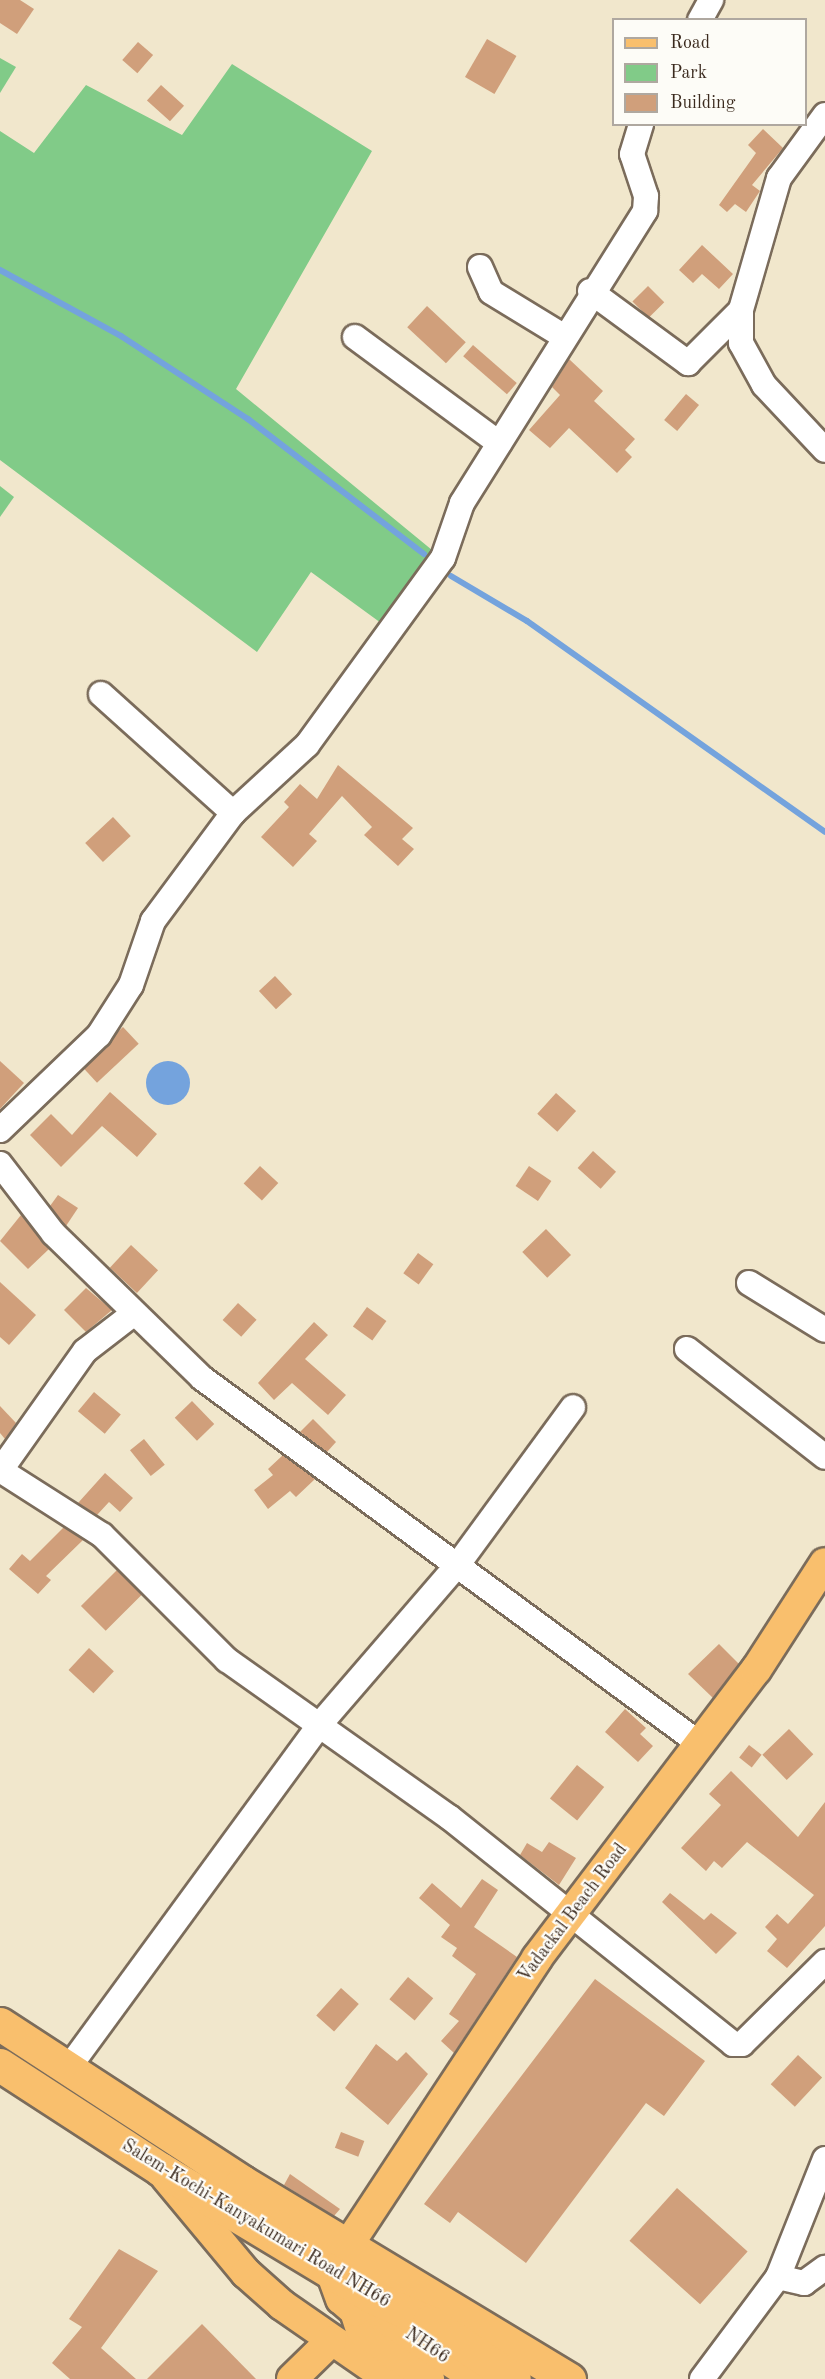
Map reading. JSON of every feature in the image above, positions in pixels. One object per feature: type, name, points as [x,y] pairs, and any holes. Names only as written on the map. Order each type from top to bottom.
[{"type":"highway","name":"NH66","points":[[0,2024],[340,2258],[569,2379]]},
{"type":"highway","name":"Salem-Kochi-Kanyakumari Road NH66","points":[[0,2065],[160,2169],[340,2258],[374,2298],[429,2322],[514,2379]]},
{"type":"main road","name":"Vadackal Beach Road","points":[[340,2258],[457,2077],[573,1913],[700,1744],[825,1563]]},
{"type":"main road","points":[[160,2169],[246,2273],[331,2341],[389,2379]]},
{"type":"main road","points":[[340,2258],[341,2299],[355,2311],[361,2330],[429,2379]]},
{"type":"main road","name":"NH66","points":[[355,2311],[374,2311],[477,2379]]},
{"type":"main road","points":[[292,2379],[331,2341]]},
{"type":"street","points":[[701,18],[711,0]]},
{"type":"street","points":[[825,115],[779,178],[741,310],[746,361],[825,450]]},
{"type":"street","points":[[2,1124],[99,1035],[131,985],[153,921],[233,813],[307,745],[443,558],[462,503],[590,291],[645,211],[646,196],[632,154],[640,126]]},
{"type":"street","points":[[480,267],[491,292],[563,336]]},
{"type":"street","points":[[590,291],[688,363],[741,310]]},
{"type":"street","points":[[355,337],[499,442]]},
{"type":"street","points":[[101,694],[233,813]]},
{"type":"street","points":[[0,1164],[54,1234],[133,1314],[246,1411],[459,1563],[700,1744]]},
{"type":"street","points":[[749,1283],[825,1329]]},
{"type":"street","points":[[133,1314],[85,1351],[0,1470],[102,1535],[227,1660],[321,1723],[573,1913],[738,2047],[825,1962]]},
{"type":"street","points":[[687,1349],[825,1457]]},
{"type":"street","points":[[67,2070],[321,1723],[459,1563],[573,1407]]},
{"type":"street","points":[[702,2379],[778,2277],[825,2159]]},
{"type":"street","points":[[778,2277],[804,2283],[825,2268]]},
{"type":"green space","points":[[0,58],[16,67],[0,93]]},
{"type":"green space","points":[[232,64],[372,151],[236,389],[432,550],[381,623],[311,572],[257,652],[0,460],[0,131],[34,153],[86,85],[182,135]]},
{"type":"green space","points":[[0,486],[14,497],[0,517]]},
{"type":"water","points":[[168,1061],[183,1068],[190,1083],[183,1098],[168,1105],[153,1098],[146,1083],[153,1068]]},
{"type":"building","points":[[0,0],[20,0],[34,9],[17,34],[0,23]]},
{"type":"building","points":[[487,39],[516,56],[494,94],[465,77]]},
{"type":"building","points":[[138,42],[153,55],[137,73],[122,60]]},
{"type":"building","points":[[161,85],[184,106],[170,121],[147,101]]},
{"type":"building","points":[[763,129],[783,148],[752,185],[760,191],[746,212],[735,204],[727,212],[719,205],[756,153],[748,145]]},
{"type":"building","points":[[702,245],[733,274],[719,289],[702,274],[693,283],[679,270]]},
{"type":"building","points":[[648,286],[664,302],[649,318],[632,302]]},
{"type":"building","points":[[427,306],[466,342],[446,363],[407,327]]},
{"type":"building","points":[[473,345],[517,383],[507,394],[463,356]]},
{"type":"building","points":[[569,359],[603,391],[594,401],[635,439],[625,450],[632,457],[617,473],[569,428],[550,448],[529,430],[560,395],[552,387]]},
{"type":"building","points":[[686,394],[699,405],[677,431],[664,420]]},
{"type":"building","points":[[338,765],[413,828],[402,839],[414,849],[398,866],[364,835],[372,827],[342,796],[309,834],[317,841],[293,867],[261,837],[289,807],[284,802],[300,784],[317,799]]},
{"type":"building","points":[[113,817],[131,836],[103,862],[85,843]]},
{"type":"building","points":[[275,976],[292,994],[276,1009],[259,991]]},
{"type":"building","points":[[123,1027],[139,1044],[97,1083],[81,1066]]},
{"type":"building","points":[[0,1061],[24,1083],[0,1109]]},
{"type":"building","points":[[110,1092],[157,1134],[137,1157],[102,1126],[61,1167],[30,1135],[51,1114],[72,1135]]},
{"type":"building","points":[[556,1093],[576,1111],[557,1132],[537,1114]]},
{"type":"building","points":[[593,1151],[616,1172],[601,1189],[578,1168]]},
{"type":"building","points":[[260,1166],[278,1183],[262,1201],[244,1184]]},
{"type":"building","points":[[529,1166],[551,1181],[538,1201],[516,1186]]},
{"type":"building","points":[[58,1195],[78,1208],[66,1226],[50,1206]]},
{"type":"building","points":[[21,1215],[49,1249],[28,1269],[0,1241]]},
{"type":"building","points":[[546,1229],[571,1255],[547,1278],[522,1252]]},
{"type":"building","points":[[131,1245],[158,1270],[137,1293],[110,1268]]},
{"type":"building","points":[[418,1253],[433,1264],[419,1284],[403,1273]]},
{"type":"building","points":[[0,1282],[36,1315],[9,1345],[0,1337]]},
{"type":"building","points":[[86,1288],[112,1310],[86,1332],[64,1310]]},
{"type":"building","points":[[238,1303],[257,1320],[241,1337],[223,1320]]},
{"type":"building","points":[[367,1307],[386,1321],[372,1341],[353,1326]]},
{"type":"building","points":[[314,1322],[328,1335],[305,1359],[346,1395],[328,1415],[292,1383],[274,1400],[258,1383]]},
{"type":"building","points":[[94,1392],[121,1414],[105,1434],[78,1411]]},
{"type":"building","points":[[192,1401],[214,1424],[197,1441],[175,1418]]},
{"type":"building","points":[[0,1406],[16,1423],[5,1439],[0,1433]]},
{"type":"building","points":[[313,1419],[336,1442],[327,1452],[300,1432]]},
{"type":"building","points":[[144,1439],[165,1465],[151,1476],[130,1450]]},
{"type":"building","points":[[283,1455],[315,1479],[296,1497],[290,1491],[268,1509],[254,1490],[273,1475],[268,1469]]},
{"type":"building","points":[[105,1473],[133,1498],[120,1512],[109,1502],[97,1515],[78,1503]]},
{"type":"building","points":[[64,1527],[83,1540],[46,1576],[51,1580],[38,1594],[9,1569],[22,1554],[30,1561]]},
{"type":"building","points":[[117,1570],[142,1595],[106,1631],[81,1606]]},
{"type":"building","points":[[719,1644],[739,1664],[713,1698],[688,1674]]},
{"type":"building","points":[[89,1648],[114,1671],[93,1693],[69,1670]]},
{"type":"building","points":[[625,1709],[646,1728],[640,1734],[653,1746],[638,1762],[605,1732]]},
{"type":"building","points":[[789,1729],[813,1754],[787,1780],[762,1755]]},
{"type":"building","points":[[749,1745],[762,1755],[752,1767],[739,1758]]},
{"type":"building","points":[[577,1765],[604,1787],[577,1820],[550,1798]]},
{"type":"building","points":[[731,1771],[798,1837],[825,1802],[825,1926],[787,1968],[767,1951],[777,1939],[765,1927],[777,1914],[788,1924],[814,1895],[747,1842],[722,1868],[714,1861],[706,1871],[681,1848],[721,1805],[709,1794]]},
{"type":"building","points":[[549,1842],[576,1858],[559,1885],[520,1855],[527,1843],[542,1852]]},
{"type":"building","points":[[482,1879],[498,1890],[474,1927],[517,1957],[454,2053],[441,2041],[459,2021],[449,2014],[476,1974],[452,1956],[457,1948],[441,1937],[450,1925],[419,1898],[432,1883],[461,1908]]},
{"type":"building","points":[[670,1893],[704,1920],[711,1913],[737,1933],[716,1954],[662,1902]]},
{"type":"building","points":[[408,1977],[433,1998],[415,2020],[389,1999]]},
{"type":"building","points":[[595,1979],[705,2061],[664,2116],[646,2103],[526,2263],[458,2212],[450,2223],[424,2204]]},
{"type":"building","points":[[341,1988],[359,2004],[334,2032],[316,2015]]},
{"type":"building","points":[[376,2044],[397,2061],[406,2052],[428,2074],[388,2125],[345,2088]]},
{"type":"building","points":[[798,2055],[822,2078],[795,2107],[771,2084]]},
{"type":"building","points":[[341,2132],[364,2141],[358,2157],[335,2148]]},
{"type":"building","points":[[290,2174],[340,2209],[334,2216],[284,2185]]},
{"type":"building","points":[[677,2188],[748,2252],[700,2304],[629,2241]]},
{"type":"building","points":[[119,2249],[158,2271],[101,2348],[136,2379],[70,2379],[52,2363],[82,2327],[69,2319]]},
{"type":"building","points":[[202,2324],[256,2379],[147,2379]]},
{"type":"waterway","points":[[0,270],[121,336],[248,419],[424,554]]},
{"type":"waterway","points":[[451,576],[527,621],[825,832]]}]
